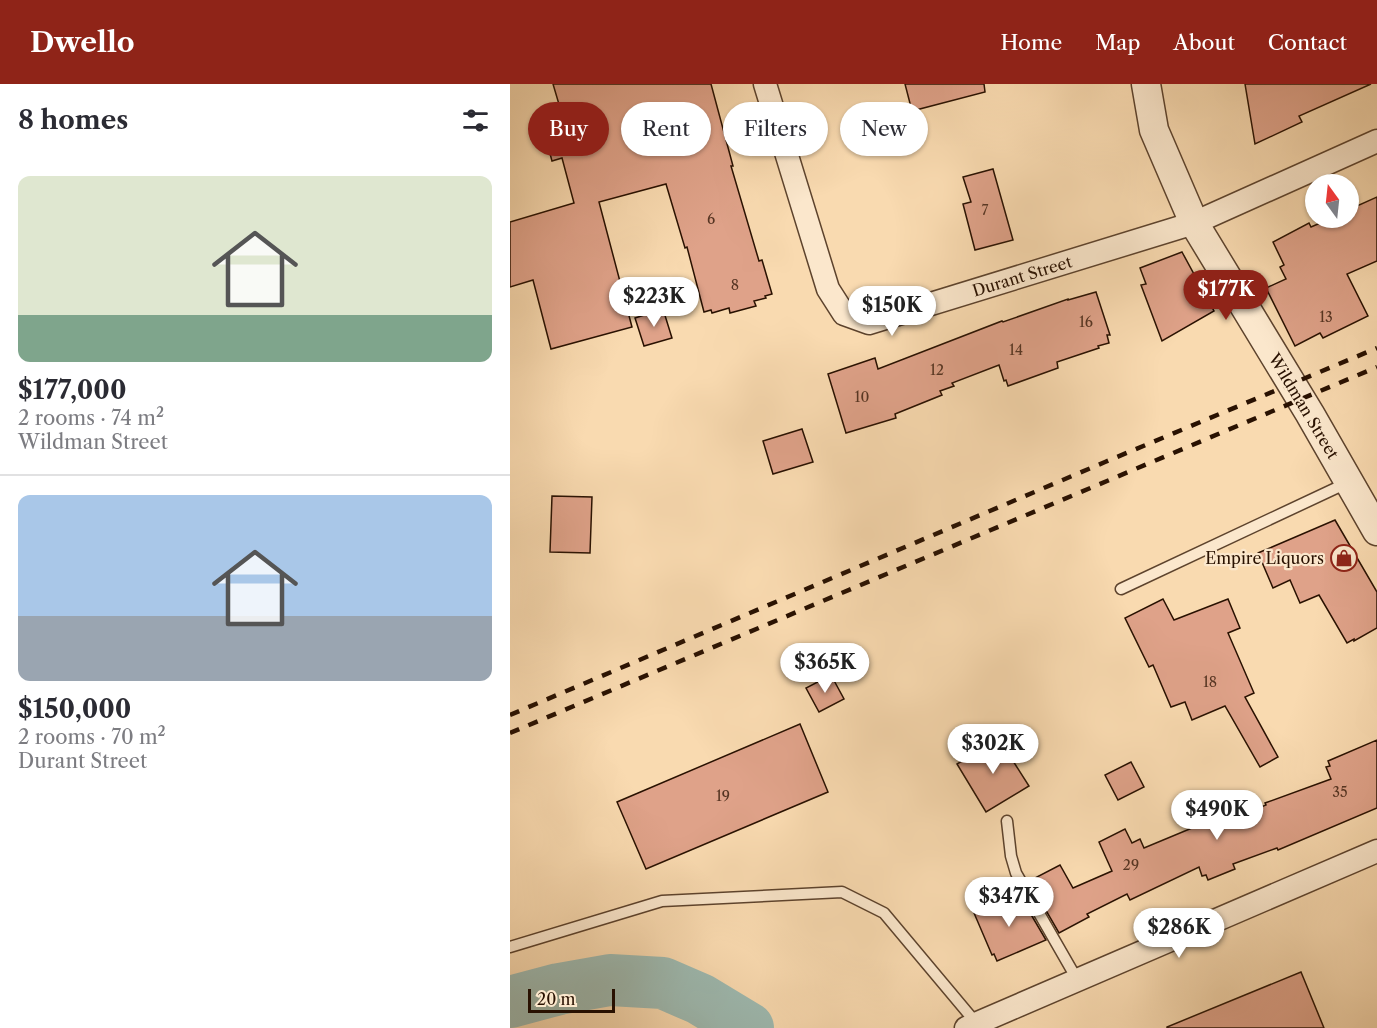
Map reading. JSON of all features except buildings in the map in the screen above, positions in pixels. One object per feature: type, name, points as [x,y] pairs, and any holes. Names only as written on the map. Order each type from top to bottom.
[{"type":"street","name":"Durant Street","points":[[765,84],[828,289],[844,314],[869,323],[1194,223],[1377,141]]},
{"type":"street","name":"Wildman Street","points":[[1146,84],[1154,130],[1194,223],[1310,414],[1377,531]]},
{"type":"street","points":[[972,1026],[1377,852]]},
{"type":"lane","points":[[1121,589],[1349,482]]},
{"type":"lane","points":[[1007,821],[1011,856],[1016,873],[1078,981]]},
{"type":"lane","points":[[510,947],[662,901],[842,892],[884,913],[972,1026]]},
{"type":"waterway","points":[[510,1002],[559,989],[610,980],[663,983],[700,999],[748,1028]]},
{"type":"railway","points":[[510,715],[1377,348]]},
{"type":"railway","points":[[510,733],[1377,367]]},
{"type":"place","name":"Empire Liquors","points":[[1344,558]]}]
